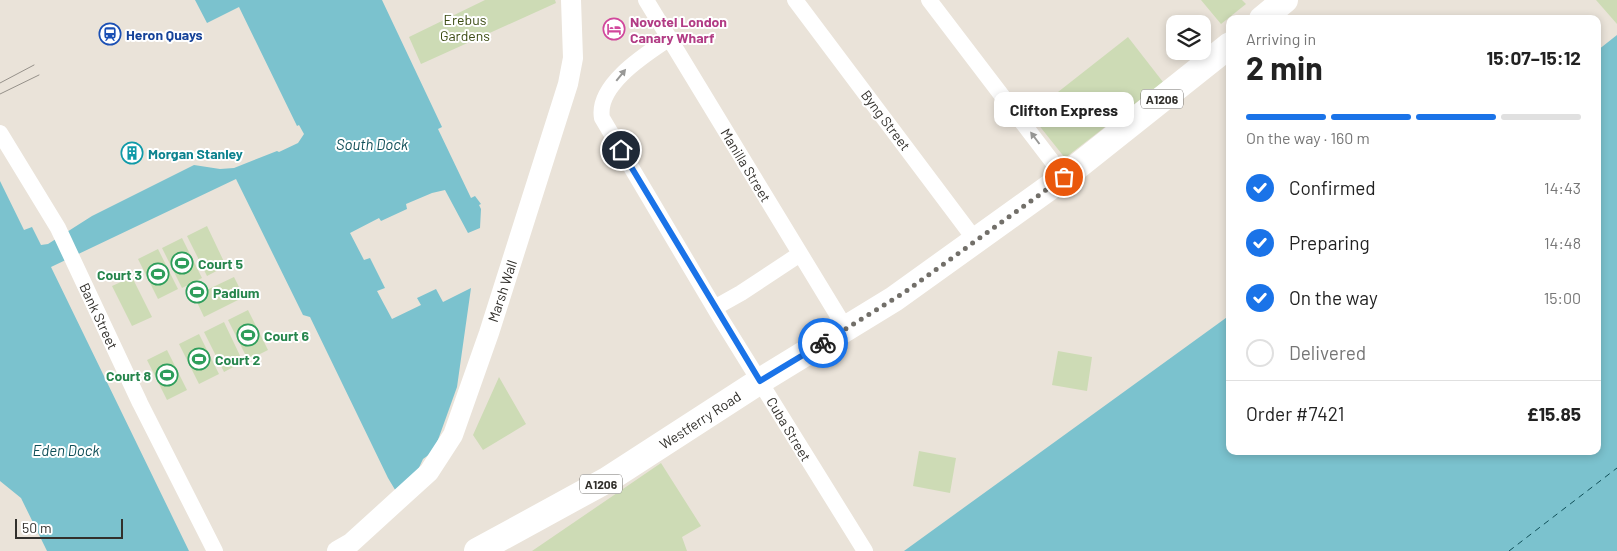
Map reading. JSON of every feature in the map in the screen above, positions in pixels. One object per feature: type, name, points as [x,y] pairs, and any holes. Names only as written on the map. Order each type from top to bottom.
[{"type":"main road","points":[[1267,15],[1285,0]]},
{"type":"main road","name":"Westferry Road","points":[[476,551],[607,480],[760,381],[894,299],[1064,177],[1226,53]]},
{"type":"street","name":"Marsh Wall","points":[[345,548],[429,472],[453,435],[489,333],[568,84],[573,58],[571,0]]},
{"type":"street","name":"Manilla Street","points":[[646,0],[846,329]]},
{"type":"street","name":"Byng Street","points":[[795,0],[976,241]]},
{"type":"street","points":[[929,0],[1064,177]]},
{"type":"street","name":"Cuba Street","points":[[670,38],[623,72],[603,102],[600,110],[602,118],[865,551]]},
{"type":"street","name":"Bank Street","points":[[0,134],[60,230],[132,387],[215,551]]},
{"type":"street","points":[[716,307],[741,293],[800,254]]},
{"type":"street","name":"Bank Street","points":[[190,502],[205,551]]},
{"type":"street","name":"Bank Street","points":[[190,502],[226,551]]},
{"type":"green space","name":"Erebus Gardens","points":[[485,0],[555,0],[556,3],[421,64],[409,37]]},
{"type":"green space","points":[[1201,0],[1242,0],[1246,4],[1232,15],[1226,15],[1226,20],[1221,24]]},
{"type":"green space","points":[[1596,0],[1617,0],[1617,24]]},
{"type":"green space","points":[[1128,37],[1163,82],[1065,158],[1030,114]]},
{"type":"green space","points":[[207,226],[226,266],[207,276],[187,236]]},
{"type":"green space","name":"Court 5","points":[[182,238],[202,278],[182,288],[162,248]]},
{"type":"green space","name":"Court 3","points":[[158,249],[178,289],[158,299],[138,259]]},
{"type":"green space","points":[[132,277],[152,317],[132,326],[112,286]]},
{"type":"green space","points":[[234,277],[244,297],[204,317],[194,296]]},
{"type":"green space","name":"Court 6","points":[[248,310],[268,350],[248,360],[228,320]]},
{"type":"green space","points":[[224,322],[243,362],[224,372],[204,332]]},
{"type":"green space","name":"Court 2","points":[[199,334],[219,374],[199,384],[179,344]]},
{"type":"green space","name":"Court 8","points":[[167,350],[187,390],[167,400],[147,360]]},
{"type":"green space","points":[[1058,351],[1092,357],[1087,391],[1052,385]]},
{"type":"green space","points":[[499,377],[526,424],[483,450],[473,435]]},
{"type":"green space","points":[[919,451],[956,458],[950,493],[913,486]]},
{"type":"green space","points":[[661,463],[701,526],[682,537],[687,551],[532,551]]},
{"type":"water","name":"South Dock","points":[[195,0],[382,0],[442,127],[438,129],[471,198],[475,196],[481,204],[479,205],[481,209],[480,228],[468,233],[445,190],[432,193],[406,204],[407,209],[381,221],[379,218],[350,233],[364,260],[370,258],[385,288],[377,291],[392,319],[421,305],[417,298],[436,289],[443,302],[471,288],[457,387],[434,451],[423,459],[417,472],[397,493],[310,317],[303,315],[236,179],[51,267],[189,551],[47,551],[21,498],[0,481],[0,181],[24,230],[32,227],[41,245],[48,244],[92,216],[194,165],[220,169],[234,168],[298,143],[304,134],[299,125],[297,126],[239,7],[207,23]]},
{"type":"water","points":[[1617,35],[1617,551],[904,551],[1226,318],[1226,455],[1601,455],[1601,48]]},
{"type":"ferry route","points":[[1509,551],[1617,468]]},
{"type":"tram line","points":[[0,83],[34,65]]},
{"type":"tram line","points":[[0,94],[39,75]]},
{"type":"way so far","points":[[823,343],[905,292],[995,229],[1064,177]]},
{"type":"place","name":"Novotel London Canary Wharf","points":[[614,29]]},
{"type":"place","name":"Heron Quays","points":[[110,34]]},
{"type":"place","name":"Morgan Stanley","points":[[132,153]]},
{"type":"place","name":"Clifton Express","points":[[1064,177]]},
{"type":"place","name":"Court 5","points":[[182,263]]},
{"type":"place","name":"Court 3","points":[[158,274]]},
{"type":"place","name":"Padium","points":[[197,292]]},
{"type":"place","name":"Court 6","points":[[248,335]]},
{"type":"place","name":"Court 2","points":[[199,359]]},
{"type":"place","name":"Court 8","points":[[167,375]]},
{"type":"route","points":[[621,150],[760,381],[823,343]]},
{"type":"water label","name":"Eden Dock","points":[[66,450]]}]
